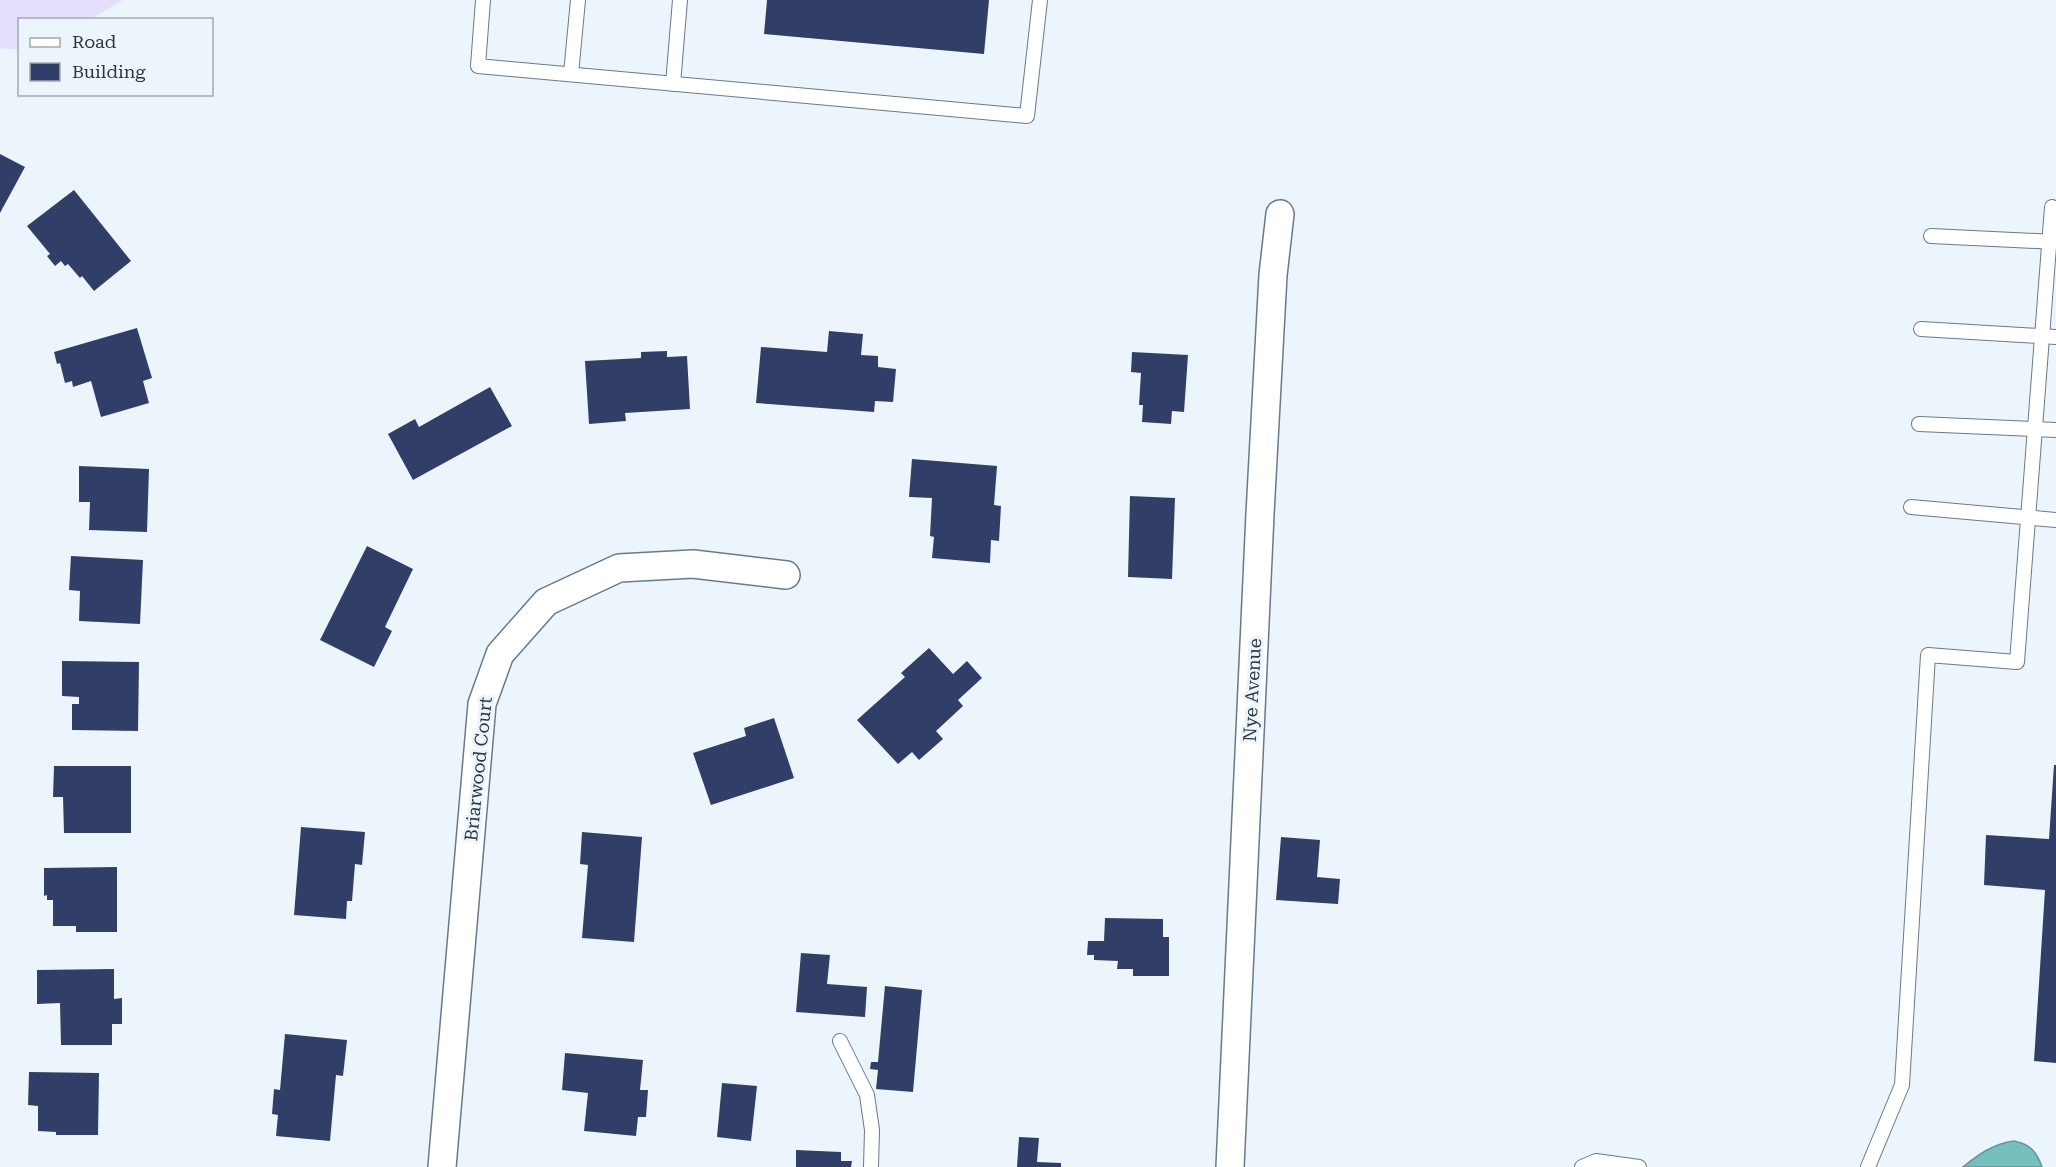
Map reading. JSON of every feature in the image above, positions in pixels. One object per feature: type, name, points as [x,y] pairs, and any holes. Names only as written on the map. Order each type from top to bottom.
[{"type":"street","name":"Nye Avenue","points":[[1230,1167],[1260,514],[1273,275],[1280,214]]},
{"type":"street","name":"Briarwood Court","points":[[442,1167],[482,704],[500,654],[546,602],[619,568],[693,564],[786,575]]},
{"type":"lane","points":[[483,0],[478,66],[1027,116],[1040,0]]},
{"type":"lane","points":[[571,74],[578,0]]},
{"type":"lane","points":[[673,84],[680,0]]},
{"type":"lane","points":[[1868,1167],[1902,1085],[1928,655],[2017,662],[2034,429],[2049,337],[2052,207]]},
{"type":"lane","points":[[1931,236],[2052,242]]},
{"type":"lane","points":[[1922,329],[2049,337]]},
{"type":"lane","points":[[1919,424],[2056,430]]},
{"type":"lane","points":[[1911,507],[2056,520]]},
{"type":"lane","points":[[840,1041],[867,1095],[872,1130],[871,1167]]},
{"type":"lane","points":[[1582,1167],[1596,1161],[1639,1167]]},
{"type":"shaded area","points":[[0,0],[123,0],[93,18],[18,18],[18,50],[0,48]]},
{"type":"water","points":[[2014,1141],[2032,1150],[2042,1167],[1963,1167],[1987,1150],[1999,1144]]},
{"type":"building","points":[[767,0],[989,0],[984,54],[764,34]]},
{"type":"building","points":[[0,154],[25,167],[0,213]]},
{"type":"building","points":[[74,190],[131,261],[94,291],[68,264],[65,266],[61,261],[55,266],[47,256],[50,254],[27,226]]},
{"type":"building","points":[[137,328],[152,378],[143,381],[149,403],[101,417],[91,381],[73,387],[72,381],[65,383],[60,363],[57,364],[54,352]]},
{"type":"building","points":[[829,331],[863,334],[861,355],[878,356],[878,367],[896,369],[893,402],[875,401],[874,412],[756,403],[761,347],[827,352]]},
{"type":"building","points":[[667,351],[667,357],[687,356],[690,409],[625,413],[626,421],[589,424],[585,361],[641,358],[641,352]]},
{"type":"building","points":[[1132,352],[1188,355],[1184,412],[1172,411],[1171,424],[1142,422],[1143,405],[1139,405],[1141,373],[1131,372]]},
{"type":"building","points":[[490,387],[512,426],[413,480],[388,434],[415,419],[419,427]]},
{"type":"building","points":[[912,459],[997,466],[994,505],[1001,506],[999,541],[991,540],[990,563],[932,558],[934,537],[930,536],[932,498],[909,497]]},
{"type":"building","points":[[79,466],[149,469],[147,532],[89,530],[90,502],[79,502]]},
{"type":"building","points":[[1130,496],[1175,498],[1172,579],[1128,577]]},
{"type":"building","points":[[367,546],[413,569],[385,627],[392,631],[374,667],[320,640]]},
{"type":"building","points":[[71,556],[143,560],[140,624],[79,621],[80,591],[69,590]]},
{"type":"building","points":[[929,648],[953,674],[967,661],[982,678],[958,700],[963,706],[936,731],[943,739],[919,760],[912,752],[898,764],[857,720],[905,677],[901,673]]},
{"type":"building","points":[[62,661],[139,662],[138,731],[72,730],[72,704],[79,704],[79,697],[62,696]]},
{"type":"building","points":[[774,718],[794,778],[711,805],[693,753],[746,736],[744,728]]},
{"type":"building","points":[[2054,765],[2056,765],[2056,1063],[2034,1061],[2045,890],[1984,885],[1986,835],[2049,839]]},
{"type":"building","points":[[54,766],[131,766],[131,833],[64,833],[63,797],[53,797]]},
{"type":"building","points":[[301,827],[365,832],[362,865],[355,864],[352,901],[347,901],[346,919],[294,915]]},
{"type":"building","points":[[582,832],[642,837],[634,942],[582,938],[588,865],[580,864]]},
{"type":"building","points":[[1281,837],[1320,840],[1317,877],[1340,879],[1338,904],[1276,900]]},
{"type":"building","points":[[117,867],[117,932],[76,932],[76,926],[53,926],[53,900],[47,900],[47,895],[44,896],[44,868]]},
{"type":"building","points":[[1105,918],[1163,919],[1163,937],[1169,937],[1169,976],[1133,976],[1133,969],[1117,969],[1118,961],[1094,960],[1094,955],[1087,955],[1088,941],[1104,941]]},
{"type":"building","points":[[801,953],[830,955],[827,984],[867,987],[865,1017],[796,1012]]},
{"type":"building","points":[[114,969],[114,999],[122,998],[122,1024],[112,1024],[112,1045],[61,1045],[60,1003],[37,1004],[37,970]]},
{"type":"building","points":[[885,986],[922,990],[913,1092],[876,1089],[878,1070],[870,1069],[871,1062],[878,1062]]},
{"type":"building","points":[[285,1034],[347,1040],[343,1076],[336,1075],[330,1141],[276,1136],[278,1115],[272,1114],[274,1089],[280,1090]]},
{"type":"building","points":[[565,1053],[643,1060],[640,1090],[648,1090],[646,1117],[638,1117],[636,1136],[584,1131],[588,1093],[562,1090]]},
{"type":"building","points":[[29,1072],[99,1073],[98,1135],[56,1135],[56,1132],[38,1131],[38,1106],[28,1105]]},
{"type":"building","points":[[722,1083],[757,1086],[751,1141],[717,1137]]},
{"type":"building","points":[[1019,1137],[1039,1138],[1037,1162],[1061,1163],[1061,1167],[1017,1167]]},
{"type":"building","points":[[796,1150],[841,1152],[841,1161],[852,1161],[851,1167],[796,1167]]}]
